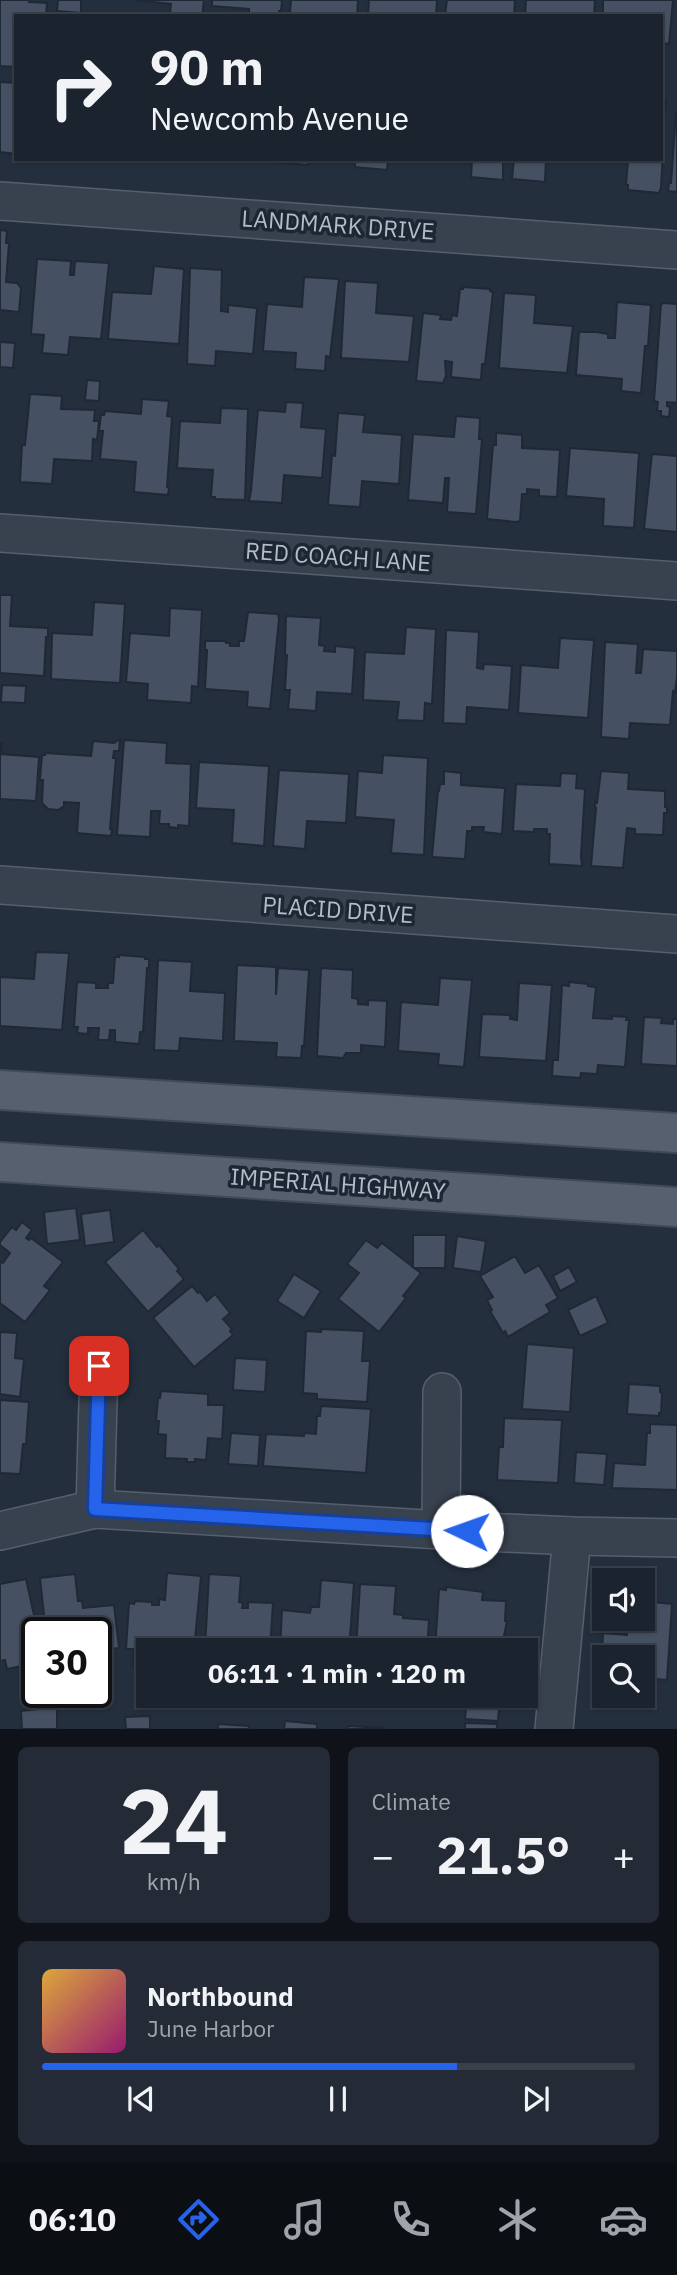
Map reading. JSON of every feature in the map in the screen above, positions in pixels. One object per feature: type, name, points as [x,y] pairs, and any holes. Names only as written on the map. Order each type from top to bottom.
[{"type":"main road","points":[[0,1090],[677,1133]]},
{"type":"main road","name":"IMPERIAL HIGHWAY","points":[[0,1162],[677,1207]]},
{"type":"street","name":"LANDMARK DRIVE","points":[[0,201],[677,250]]},
{"type":"street","name":"RED COACH LANE","points":[[0,533],[677,581]]},
{"type":"street","name":"PLACID DRIVE","points":[[0,885],[677,934]]},
{"type":"street","points":[[95,1509],[99,1366]]},
{"type":"street","points":[[441,1530],[442,1392]]},
{"type":"street","points":[[0,1531],[95,1509],[441,1530],[677,1538]]},
{"type":"street","points":[[554,1729],[572,1536]]},
{"type":"building","points":[[0,0],[47,3],[46,14],[14,14],[14,67],[0,66]]},
{"type":"building","points":[[58,0],[81,0],[81,13],[57,11]]},
{"type":"building","points":[[136,0],[204,0],[202,14],[170,14],[171,4]]},
{"type":"building","points":[[212,0],[282,0],[278,14],[249,14],[249,9],[212,6]]},
{"type":"building","points":[[291,0],[358,0],[357,14],[290,13]]},
{"type":"building","points":[[369,0],[437,0],[436,14],[368,14]]},
{"type":"building","points":[[447,0],[515,0],[514,14],[445,14]]},
{"type":"building","points":[[526,0],[595,0],[594,14],[525,14]]},
{"type":"building","points":[[603,0],[673,0],[669,44],[663,43],[663,14],[603,14]]},
{"type":"building","points":[[0,82],[14,83],[14,154],[0,152]]},
{"type":"building","points":[[663,101],[666,101],[663,126]]},
{"type":"building","points":[[676,113],[677,192],[668,191],[671,183]]},
{"type":"building","points":[[308,161],[308,165],[275,162]]},
{"type":"building","points":[[355,161],[388,161],[387,170],[355,167]]},
{"type":"building","points":[[472,161],[503,161],[503,180],[471,177]]},
{"type":"building","points":[[514,161],[546,161],[545,182],[512,179]]},
{"type":"building","points":[[628,161],[662,161],[659,193],[628,190]]},
{"type":"building","points":[[0,230],[7,231],[6,243],[9,243],[6,282],[17,283],[21,288],[19,312],[0,310]]},
{"type":"building","points":[[37,259],[71,261],[70,275],[74,275],[75,261],[109,263],[101,339],[70,337],[68,355],[42,353],[44,335],[31,334]]},
{"type":"building","points":[[154,266],[184,269],[179,344],[108,339],[112,292],[151,294]]},
{"type":"building","points":[[190,268],[222,270],[221,311],[228,312],[228,305],[257,308],[253,354],[216,351],[215,366],[187,364]]},
{"type":"building","points":[[304,277],[339,279],[330,357],[326,356],[325,371],[295,369],[296,353],[263,351],[267,304],[302,307]]},
{"type":"building","points":[[345,281],[378,283],[376,313],[414,316],[409,362],[341,358]]},
{"type":"building","points":[[460,289],[490,289],[493,292],[481,380],[451,377],[452,362],[445,361],[446,376],[443,383],[416,381],[423,313],[441,315],[440,319],[451,320],[452,315],[457,316]]},
{"type":"building","points":[[504,293],[536,295],[534,323],[573,326],[567,373],[499,368]]},
{"type":"building","points":[[617,302],[651,305],[641,393],[621,391],[622,379],[576,375],[579,332],[608,334],[608,338],[615,338]]},
{"type":"building","points":[[661,304],[677,304],[677,403],[667,402],[670,407],[669,417],[661,416],[661,411],[657,411],[658,402],[654,401]]},
{"type":"building","points":[[0,342],[15,343],[13,368],[0,367]]},
{"type":"building","points":[[87,380],[100,381],[99,401],[85,400]]},
{"type":"building","points":[[30,394],[62,396],[61,409],[95,410],[94,421],[99,421],[97,440],[93,439],[92,461],[54,459],[52,484],[20,482],[22,445],[25,445]]},
{"type":"building","points":[[142,399],[169,401],[167,416],[172,417],[168,495],[134,492],[136,462],[100,459],[103,431],[99,431],[101,415],[104,415],[105,411],[141,414]]},
{"type":"building","points":[[286,402],[303,403],[301,427],[326,429],[322,478],[284,475],[282,503],[249,501],[258,410],[285,412]]},
{"type":"building","points":[[221,408],[248,409],[245,500],[211,497],[213,470],[177,468],[180,421],[220,423]]},
{"type":"building","points":[[338,413],[365,415],[363,432],[402,435],[399,484],[362,481],[360,507],[328,505]]},
{"type":"building","points":[[456,416],[480,418],[479,439],[482,439],[476,514],[447,512],[449,478],[445,478],[443,503],[408,500],[413,434],[454,437]]},
{"type":"building","points":[[496,433],[522,435],[522,448],[560,450],[557,497],[539,496],[539,490],[527,489],[527,494],[522,494],[520,521],[516,522],[487,519]]},
{"type":"building","points":[[570,448],[639,453],[634,528],[603,526],[604,499],[566,496]]},
{"type":"building","points":[[652,454],[677,456],[677,532],[644,529]]},
{"type":"building","points":[[0,595],[12,595],[10,626],[48,628],[44,676],[0,673]]},
{"type":"building","points":[[94,602],[125,604],[120,683],[51,679],[52,633],[92,635]]},
{"type":"building","points":[[170,608],[202,610],[198,687],[192,686],[191,703],[147,700],[148,684],[126,682],[130,633],[169,636]]},
{"type":"building","points":[[248,612],[278,614],[270,709],[247,707],[248,692],[205,689],[205,641],[226,641],[230,646],[239,646],[239,641],[244,641]]},
{"type":"building","points":[[286,616],[321,618],[319,645],[325,646],[324,651],[335,652],[335,646],[355,648],[352,694],[317,692],[316,711],[288,709],[290,690],[285,690]]},
{"type":"building","points":[[406,627],[436,629],[432,704],[425,703],[424,721],[397,720],[399,702],[363,700],[365,652],[404,654]]},
{"type":"building","points":[[446,630],[479,632],[477,668],[483,669],[484,664],[512,666],[509,710],[467,707],[466,724],[443,723]]},
{"type":"building","points":[[560,638],[594,640],[588,718],[518,713],[521,665],[558,668]]},
{"type":"building","points":[[605,642],[638,644],[636,673],[641,673],[643,649],[677,651],[677,677],[670,725],[630,723],[629,739],[601,737]]},
{"type":"building","points":[[2,685],[26,686],[25,703],[1,702]]},
{"type":"building","points":[[120,739],[119,751],[114,751],[113,758],[116,758],[111,836],[77,833],[79,803],[64,802],[64,806],[58,810],[48,809],[42,803],[42,755],[91,756],[93,741],[114,743]]},
{"type":"building","points":[[124,740],[167,743],[166,763],[191,764],[189,826],[178,825],[178,828],[159,824],[160,811],[151,811],[150,837],[117,835]]},
{"type":"building","points":[[0,743],[1,754],[39,757],[36,801],[0,799]]},
{"type":"building","points":[[383,755],[428,758],[424,855],[391,853],[394,820],[355,817],[358,771],[382,773]]},
{"type":"building","points":[[199,762],[269,766],[264,846],[232,843],[234,810],[196,808]]},
{"type":"building","points":[[279,770],[349,774],[346,823],[307,821],[305,849],[273,846]]},
{"type":"building","points":[[444,771],[461,773],[461,785],[505,788],[502,834],[483,832],[484,827],[472,827],[472,831],[467,831],[465,859],[432,857],[438,791],[440,784],[444,784]]},
{"type":"building","points":[[601,771],[629,773],[628,789],[665,791],[667,813],[664,813],[663,835],[635,834],[635,829],[627,828],[623,868],[591,866],[595,802],[597,803]]},
{"type":"building","points":[[561,773],[577,774],[576,788],[585,789],[582,866],[549,864],[550,834],[547,834],[547,829],[534,829],[534,832],[513,831],[516,784],[560,786]]},
{"type":"building","points":[[36,952],[69,953],[62,1030],[0,1026],[0,977],[34,979]]},
{"type":"building","points":[[119,955],[149,959],[143,1032],[140,1032],[139,1044],[115,1042],[115,1030],[110,1030],[109,1040],[98,1040],[99,1028],[88,1028],[88,1034],[77,1033],[78,1027],[74,1027],[77,982],[96,983],[96,988],[108,988],[108,983],[113,983],[115,957]]},
{"type":"building","points":[[158,960],[192,962],[190,991],[225,993],[223,1041],[180,1038],[179,1051],[154,1050]]},
{"type":"building","points":[[237,965],[276,967],[276,995],[278,968],[309,970],[301,1058],[276,1057],[277,1043],[234,1041]]},
{"type":"building","points":[[321,968],[353,970],[352,998],[358,999],[358,1004],[368,1005],[368,1000],[387,1001],[385,1047],[361,1045],[361,1053],[346,1053],[343,1058],[317,1056]]},
{"type":"building","points":[[440,978],[472,980],[464,1067],[438,1065],[439,1054],[398,1051],[401,1002],[438,1005]]},
{"type":"building","points":[[569,982],[596,987],[593,1018],[612,1019],[612,1016],[627,1017],[626,1020],[629,1020],[625,1067],[598,1065],[597,1074],[581,1073],[580,1078],[552,1076],[553,1060],[558,1060],[562,985],[569,986]]},
{"type":"building","points":[[519,983],[552,985],[546,1061],[479,1057],[482,1014],[510,1015],[510,1019],[517,1020]]},
{"type":"building","points":[[644,1017],[662,1018],[661,1023],[673,1024],[673,1019],[677,1019],[677,1066],[641,1064]]},
{"type":"building","points":[[76,1208],[80,1240],[47,1244],[44,1212]]},
{"type":"building","points":[[110,1210],[114,1242],[85,1246],[81,1214]]},
{"type":"building","points":[[22,1222],[32,1230],[26,1238],[31,1238],[63,1262],[44,1286],[50,1290],[25,1322],[0,1303],[0,1261],[3,1263],[10,1253],[0,1242],[12,1227],[16,1230]]},
{"type":"building","points":[[143,1230],[157,1247],[159,1245],[184,1279],[148,1312],[105,1262]]},
{"type":"building","points":[[413,1235],[446,1235],[445,1268],[414,1268],[421,1273],[403,1296],[406,1298],[379,1332],[338,1299],[359,1273],[347,1264],[366,1240],[377,1248],[382,1243],[413,1267]]},
{"type":"building","points":[[457,1236],[486,1241],[481,1272],[453,1268]]},
{"type":"building","points":[[515,1256],[525,1273],[539,1265],[558,1298],[546,1305],[550,1312],[508,1337],[490,1311],[492,1310],[487,1300],[493,1297],[480,1276]]},
{"type":"building","points":[[569,1267],[577,1282],[560,1291],[553,1276]]},
{"type":"building","points":[[294,1274],[321,1291],[304,1318],[277,1301]]},
{"type":"building","points":[[192,1286],[207,1301],[215,1294],[230,1313],[223,1319],[232,1329],[230,1331],[233,1335],[194,1367],[153,1318]]},
{"type":"building","points":[[596,1296],[608,1323],[580,1336],[568,1310]]},
{"type":"building","points":[[321,1329],[364,1331],[362,1361],[370,1361],[367,1402],[317,1399],[317,1394],[303,1393],[306,1331],[321,1332]]},
{"type":"building","points":[[0,1332],[17,1333],[15,1358],[24,1359],[20,1397],[0,1394]]},
{"type":"building","points":[[527,1344],[574,1348],[570,1412],[522,1409]]},
{"type":"building","points":[[235,1358],[267,1360],[265,1392],[233,1390]]},
{"type":"building","points":[[629,1384],[660,1386],[662,1393],[659,1416],[627,1414]]},
{"type":"building","points":[[161,1391],[208,1394],[208,1405],[224,1405],[222,1439],[208,1438],[206,1460],[195,1459],[195,1462],[187,1462],[187,1459],[165,1458],[166,1435],[158,1434],[159,1421],[156,1421]]},
{"type":"building","points":[[0,1400],[29,1402],[26,1444],[23,1444],[20,1474],[0,1473]]},
{"type":"building","points":[[321,1406],[371,1409],[366,1473],[263,1466],[266,1434],[316,1434],[317,1416],[320,1416]]},
{"type":"building","points":[[504,1418],[562,1420],[558,1483],[497,1480],[499,1447],[503,1447]]},
{"type":"building","points":[[650,1424],[677,1425],[677,1490],[612,1488],[614,1463],[645,1465]]},
{"type":"building","points":[[231,1433],[260,1435],[258,1466],[228,1464]]},
{"type":"building","points":[[576,1452],[607,1454],[604,1485],[574,1483]]},
{"type":"building","points":[[167,1573],[201,1576],[195,1638],[136,1638],[136,1665],[133,1665],[134,1649],[126,1649],[129,1603],[152,1602],[152,1605],[159,1605],[159,1599],[165,1600]]},
{"type":"building","points":[[75,1574],[78,1601],[82,1601],[83,1608],[114,1605],[119,1648],[112,1649],[112,1617],[44,1617],[40,1578]]},
{"type":"building","points":[[209,1574],[241,1576],[239,1602],[243,1603],[242,1608],[248,1608],[248,1602],[273,1603],[271,1638],[206,1638]]},
{"type":"building","points":[[26,1579],[34,1617],[21,1617],[21,1666],[7,1669],[5,1660],[0,1661],[0,1584]]},
{"type":"building","points":[[321,1580],[354,1583],[350,1638],[281,1638],[282,1610],[310,1613],[311,1607],[319,1607]]},
{"type":"building","points":[[360,1584],[396,1586],[394,1614],[403,1615],[403,1618],[429,1620],[428,1638],[357,1638]]},
{"type":"building","points":[[446,1587],[483,1592],[482,1600],[506,1601],[507,1621],[504,1638],[436,1638],[439,1589],[446,1590]]},
{"type":"building","points":[[655,1602],[672,1604],[667,1680],[656,1679],[655,1697],[655,1645],[602,1645],[603,1633],[627,1635],[627,1631],[655,1631]]},
{"type":"building","points":[[57,1708],[57,1729],[22,1729],[21,1711]]},
{"type":"building","points":[[466,1708],[499,1708],[498,1721],[465,1719]]},
{"type":"building","points":[[150,1716],[150,1729],[126,1729],[125,1717]]},
{"type":"building","points":[[285,1721],[317,1724],[317,1729],[284,1729]]},
{"type":"building","points":[[465,1723],[497,1724],[497,1729],[465,1729]]},
{"type":"building","points":[[218,1724],[249,1726],[249,1729],[218,1729]]},
{"type":"building","points":[[348,1726],[384,1728],[384,1729],[347,1729]]},
{"type":"route","points":[[99,1366],[95,1509],[467,1531]]}]
